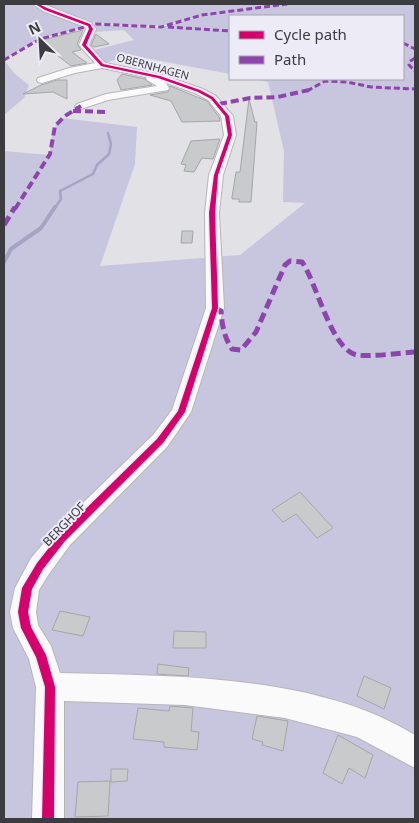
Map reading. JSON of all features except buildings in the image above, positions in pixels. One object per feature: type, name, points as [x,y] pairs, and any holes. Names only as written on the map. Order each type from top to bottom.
[{"type":"street","name":"OBERNHAGEN","points":[[37,4],[46,9],[86,22],[91,30],[84,45],[102,65]]},
{"type":"street","name":"OBERNHAGEN","points":[[42,80],[73,70],[102,65],[159,77],[199,91],[212,98],[227,116],[230,135],[216,175],[212,213],[215,300]]},
{"type":"street","name":"OBERNHAGEN","points":[[81,106],[106,97],[164,88],[159,81],[150,77],[121,72],[119,69]]},
{"type":"street","name":"BERGHOF","points":[[48,819],[50,687],[41,655],[26,628],[23,612],[27,588],[40,566],[62,538],[160,441],[181,412],[213,314],[215,300]]},
{"type":"street","points":[[50,687],[161,689],[276,701],[355,721],[397,739],[415,753]]},
{"type":"shaded area","points":[[4,4],[34,4],[88,26],[39,39],[4,59]]},
{"type":"shaded area","points":[[40,4],[415,4],[415,819],[4,819],[4,151],[49,155],[55,126],[62,118],[137,127],[135,164],[100,266],[240,255],[305,203],[283,202],[284,151],[268,82],[259,80],[404,80],[404,15],[229,15],[229,74],[128,55],[100,65],[90,51],[134,40],[124,30],[94,32],[93,25],[95,24],[159,28],[209,14],[165,25],[140,26],[88,22],[47,9]]},
{"type":"shaded area","points":[[4,60],[15,74],[29,85],[24,98],[4,115]]},
{"type":"waterway","points":[[54,209],[61,199],[60,191],[93,174],[97,165],[109,154],[111,144],[108,133]]},
{"type":"waterway","points":[[4,262],[11,249],[41,228],[55,207]]},
{"type":"marked path","points":[[4,60],[40,39],[96,24],[161,27],[202,15],[287,4]]},
{"type":"marked path","points":[[168,27],[229,31]]},
{"type":"marked path","points":[[404,44],[415,49]]},
{"type":"marked path","points":[[415,58],[409,62],[409,65],[415,71]]},
{"type":"marked path","points":[[219,104],[250,98],[278,97],[305,92],[325,81],[347,82],[371,87],[415,89]]},
{"type":"marked path","points":[[4,225],[50,154],[52,133],[57,122],[81,106]]},
{"type":"marked path","points":[[73,111],[108,112]]},
{"type":"marked path","points":[[215,308],[221,311],[223,331],[232,349],[241,350],[256,332],[285,265],[290,261],[302,262],[307,269],[322,307],[343,348],[357,355],[415,352]]},
{"type":"cycle path","points":[[37,4],[89,25],[91,29],[84,45],[102,65],[159,77],[199,91],[212,98],[227,116],[230,135],[216,175],[212,213],[215,308],[181,412],[160,441],[62,538],[40,566],[27,588],[23,612],[26,628],[41,655],[50,687],[48,819]]}]
